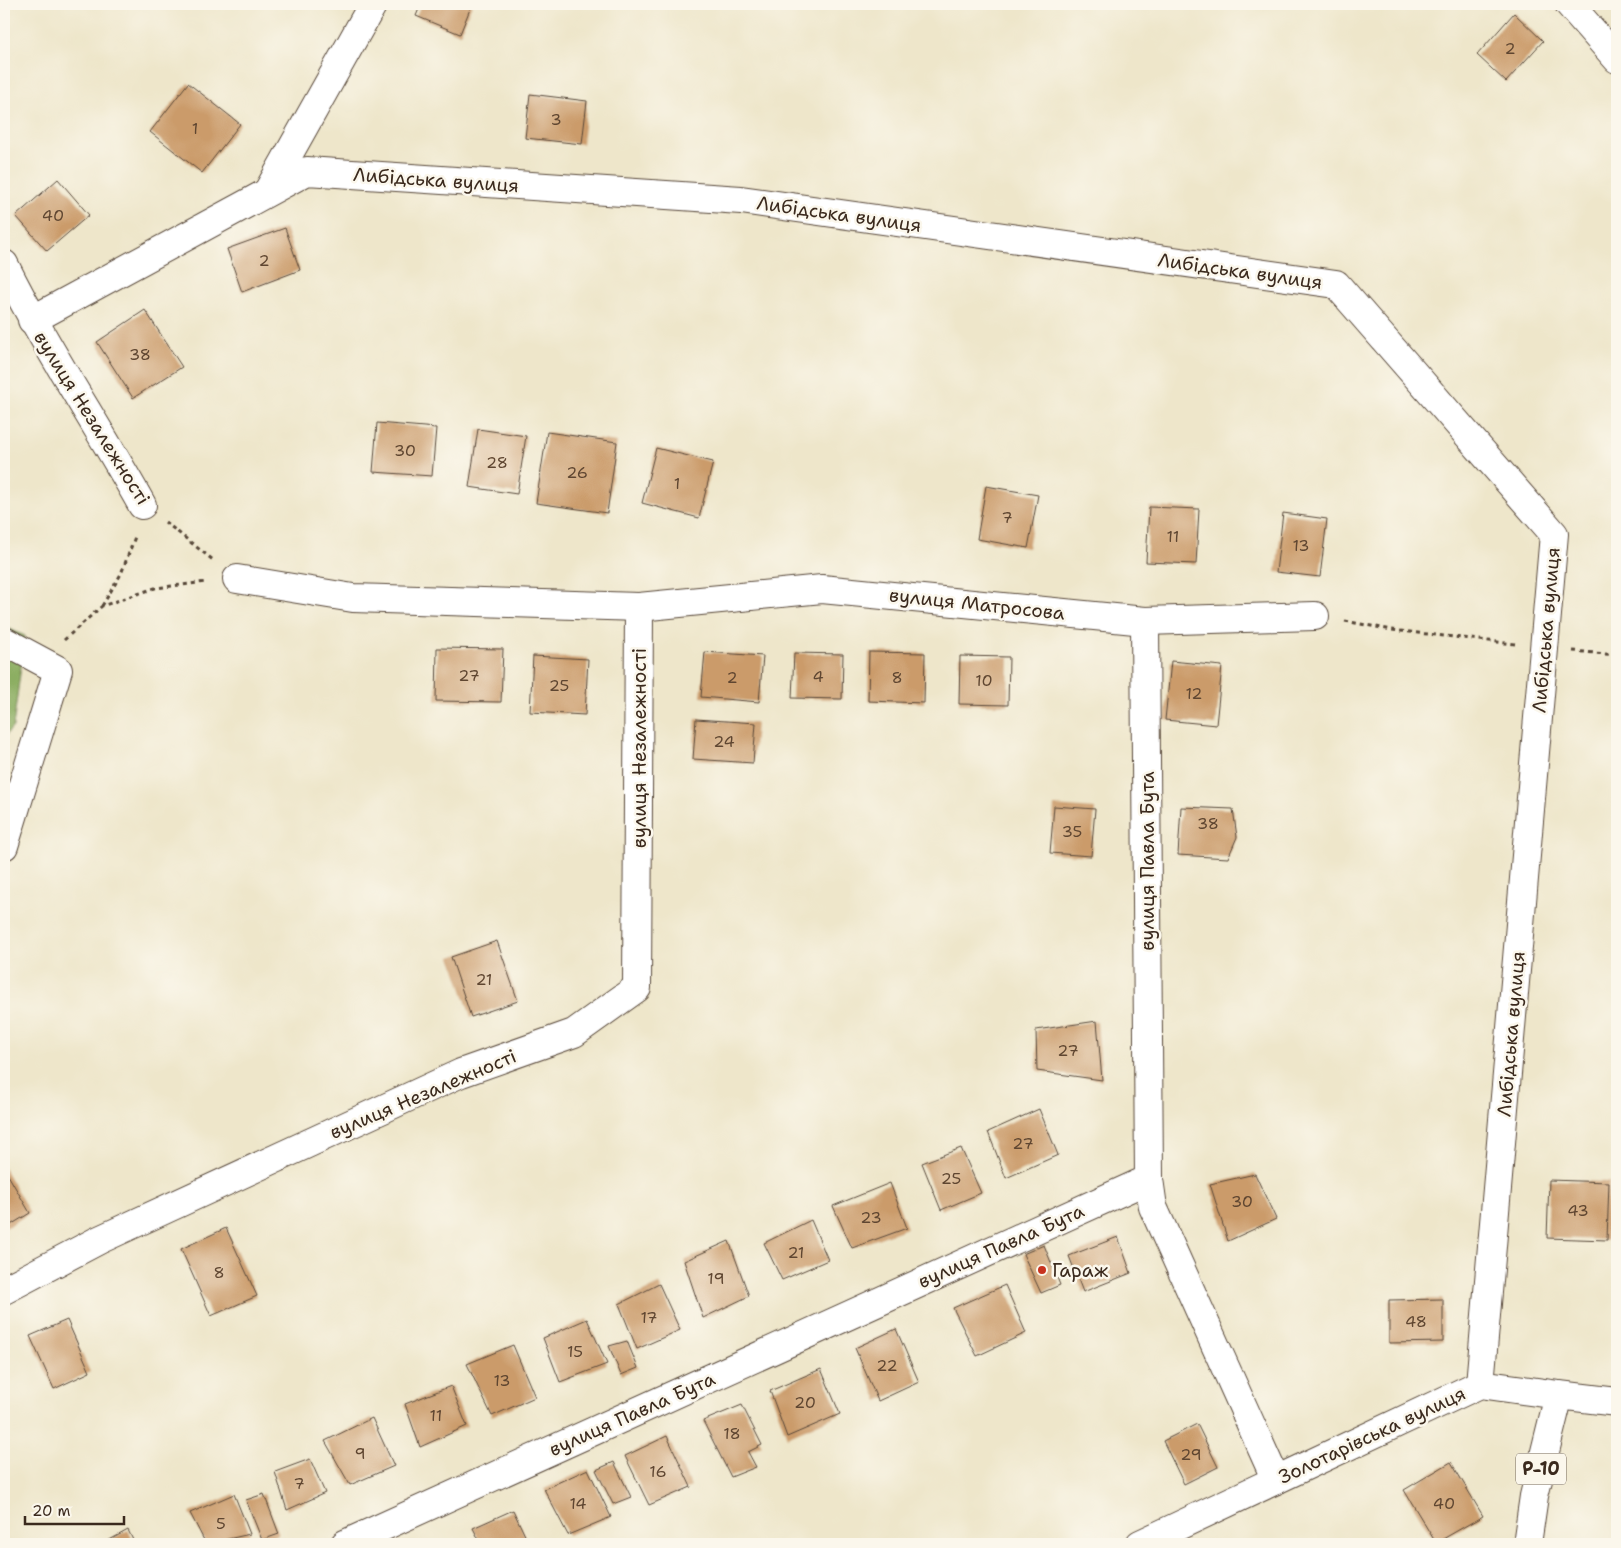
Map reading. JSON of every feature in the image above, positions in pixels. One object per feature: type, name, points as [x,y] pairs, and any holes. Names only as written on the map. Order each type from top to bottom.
[{"type":"street","points":[[268,191],[373,4]]},
{"type":"street","points":[[1569,4],[1617,59]]},
{"type":"street","name":"Либідська вулиця","points":[[32,320],[307,171],[741,200],[1336,284],[1554,534],[1480,1384]]},
{"type":"street","name":"вулиця Незалежності","points":[[4,264],[32,320],[102,434],[142,505]]},
{"type":"street","points":[[237,579],[353,598],[639,607]]},
{"type":"street","name":"вулиця Матросова","points":[[639,607],[822,589],[1145,620],[1315,616]]},
{"type":"street","name":"вулиця Незалежності","points":[[4,1290],[99,1240],[461,1073],[574,1033],[637,988],[639,607]]},
{"type":"street","name":"вулиця Павла Бута","points":[[345,1544],[1149,1179],[1145,620]]},
{"type":"street","points":[[4,641],[58,670],[4,846]]},
{"type":"street","points":[[1149,1179],[1153,1207],[1276,1480]]},
{"type":"street","name":"Золотарівська вулиця","points":[[1140,1544],[1480,1384],[1617,1402]]},
{"type":"street","name":"Р-10","points":[[1527,1544],[1534,1496],[1559,1395]]},
{"type":"path","points":[[58,670],[64,640],[102,606],[121,574],[135,538],[142,505]]},
{"type":"path","name":"вулиця Незалежності","points":[[142,505],[237,579]]},
{"type":"path","points":[[102,606],[155,588],[237,579]]},
{"type":"path","points":[[1315,616],[1392,630],[1617,655]]},
{"type":"green space","points":[[4,626],[25,636],[13,727],[4,737]]},
{"type":"building","points":[[421,4],[472,4],[460,34],[416,16]]},
{"type":"building","points":[[1514,13],[1543,41],[1506,82],[1477,55]]},
{"type":"building","points":[[188,83],[240,124],[202,173],[150,132]]},
{"type":"building","points":[[530,94],[587,101],[582,144],[525,138]]},
{"type":"building","points":[[58,179],[89,215],[47,251],[16,216]]},
{"type":"building","points":[[285,228],[300,270],[242,292],[227,249]]},
{"type":"building","points":[[145,310],[182,367],[133,398],[97,342]]},
{"type":"building","points":[[377,423],[436,428],[432,476],[373,472]]},
{"type":"building","points":[[478,429],[526,436],[517,494],[469,487]]},
{"type":"building","points":[[547,432],[617,442],[607,513],[536,503]]},
{"type":"building","points":[[656,448],[713,462],[699,518],[642,503]]},
{"type":"building","points":[[986,486],[1038,495],[1028,548],[977,539]]},
{"type":"building","points":[[1149,507],[1199,509],[1196,564],[1146,562]]},
{"type":"building","points":[[1283,513],[1327,519],[1320,577],[1276,572]]},
{"type":"building","points":[[437,648],[503,649],[501,702],[436,701]]},
{"type":"building","points":[[705,652],[763,656],[759,702],[701,697]]},
{"type":"building","points":[[869,652],[925,653],[924,703],[868,701]]},
{"type":"building","points":[[794,653],[843,654],[842,699],[792,698]]},
{"type":"building","points":[[533,656],[588,659],[585,715],[530,712]]},
{"type":"building","points":[[960,656],[1009,657],[1008,705],[959,704]]},
{"type":"building","points":[[1171,661],[1222,666],[1216,725],[1165,720]]},
{"type":"building","points":[[696,719],[756,723],[753,763],[693,759]]},
{"type":"building","points":[[1054,806],[1095,809],[1091,856],[1050,853]]},
{"type":"building","points":[[1181,807],[1233,809],[1237,837],[1228,858],[1178,855]]},
{"type":"building","points":[[497,941],[518,1001],[471,1017],[451,957]]},
{"type":"building","points":[[1097,1021],[1102,1080],[1037,1071],[1036,1030]]},
{"type":"building","points":[[1039,1109],[1058,1155],[1006,1178],[988,1132]]},
{"type":"building","points":[[961,1148],[981,1193],[941,1210],[922,1163]]},
{"type":"building","points":[[4,1168],[30,1213],[4,1229]]},
{"type":"building","points":[[1255,1174],[1276,1219],[1228,1241],[1210,1184]]},
{"type":"building","points":[[1549,1180],[1609,1182],[1607,1240],[1547,1238]]},
{"type":"building","points":[[890,1183],[907,1228],[852,1248],[833,1206]]},
{"type":"building","points":[[811,1220],[828,1260],[782,1280],[764,1243]]},
{"type":"building","points":[[226,1228],[257,1296],[211,1316],[181,1249]]},
{"type":"building","points":[[1118,1237],[1131,1273],[1083,1292],[1069,1256]]},
{"type":"building","points":[[729,1241],[749,1296],[703,1318],[684,1261]]},
{"type":"building","name":"Гараж","points":[[1044,1245],[1060,1285],[1041,1293],[1023,1254]]},
{"type":"building","points":[[659,1284],[680,1330],[637,1349],[619,1304]]},
{"type":"building","points":[[1005,1285],[1026,1333],[977,1356],[953,1308]]},
{"type":"building","points":[[1443,1299],[1443,1342],[1389,1343],[1389,1300]]},
{"type":"building","points":[[587,1319],[607,1364],[560,1382],[543,1338]]},
{"type":"building","points":[[67,1320],[90,1372],[54,1389],[30,1336]]},
{"type":"building","points":[[896,1329],[919,1382],[878,1401],[855,1348]]},
{"type":"building","points":[[627,1341],[638,1368],[621,1375],[609,1346]]},
{"type":"building","points":[[513,1345],[535,1397],[492,1416],[467,1364]]},
{"type":"building","points":[[821,1369],[840,1414],[787,1437],[770,1391]]},
{"type":"building","points":[[451,1386],[467,1426],[420,1447],[405,1404]]},
{"type":"building","points":[[742,1405],[762,1445],[748,1452],[756,1467],[731,1477],[703,1421]]},
{"type":"building","points":[[372,1418],[394,1466],[350,1485],[325,1441]]},
{"type":"building","points":[[1197,1424],[1218,1467],[1184,1484],[1163,1441]]},
{"type":"building","points":[[667,1436],[691,1487],[649,1505],[625,1456]]},
{"type":"building","points":[[310,1459],[325,1493],[287,1510],[275,1472]]},
{"type":"building","points":[[614,1462],[631,1497],[613,1504],[596,1470]]},
{"type":"building","points":[[1451,1462],[1483,1516],[1436,1543],[1404,1490]]},
{"type":"building","points":[[588,1469],[611,1517],[568,1535],[544,1489]]},
{"type":"building","points":[[234,1494],[250,1534],[206,1544],[190,1513]]},
{"type":"building","points":[[264,1494],[279,1534],[262,1540],[246,1500]]},
{"type":"building","points":[[513,1510],[529,1544],[481,1544],[473,1528]]},
{"type":"building","points":[[128,1530],[135,1544],[102,1544]]},
{"type":"place","name":"Гараж","points":[[1042,1270]]}]
